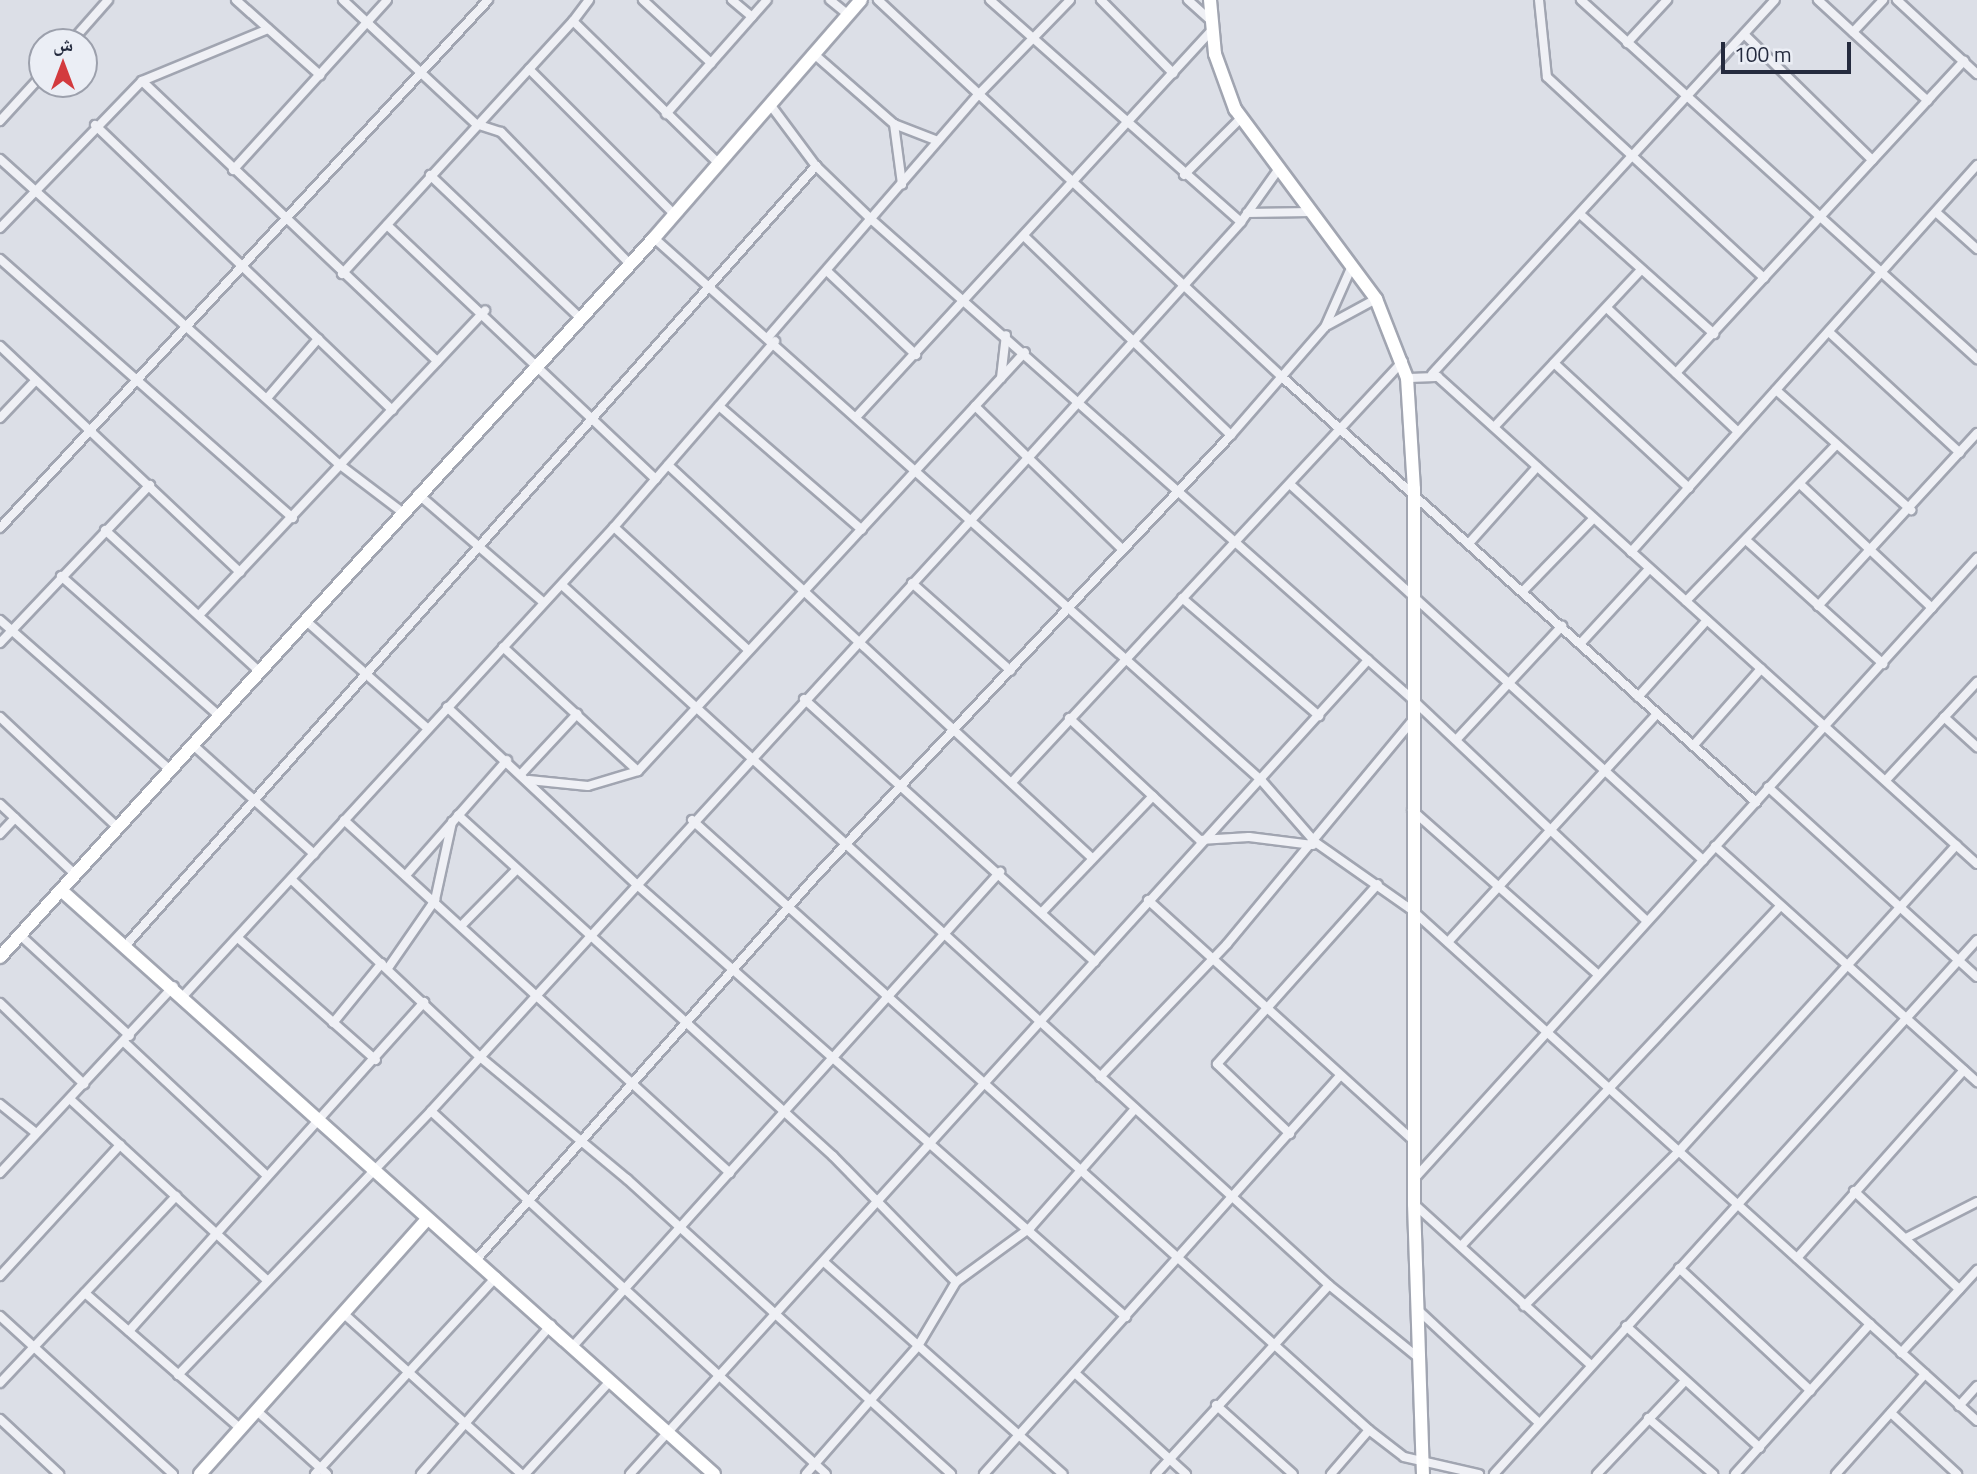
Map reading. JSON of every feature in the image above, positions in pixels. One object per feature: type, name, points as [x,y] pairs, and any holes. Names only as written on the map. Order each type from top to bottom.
[{"type":"street","points":[[83,28],[108,0]]},
{"type":"street","points":[[236,0],[320,75]]},
{"type":"street","points":[[343,0],[476,124],[501,132],[630,264]]},
{"type":"street","points":[[233,170],[387,0]]},
{"type":"street","points":[[0,528],[93,431],[134,380],[488,0]]},
{"type":"street","points":[[342,274],[476,124],[573,21],[589,0]]},
{"type":"street","points":[[643,0],[710,63]]},
{"type":"street","points":[[732,0],[751,17]]},
{"type":"street","points":[[666,114],[767,0]]},
{"type":"street","points":[[830,0],[847,14]]},
{"type":"street","points":[[0,957],[772,107],[861,0]]},
{"type":"street","points":[[878,0],[1282,377],[1471,541],[1656,715],[1756,802]]},
{"type":"street","points":[[990,0],[1037,40],[1126,127],[1241,222]]},
{"type":"street","points":[[185,994],[614,527],[719,406],[937,141],[978,95],[1037,40],[1070,0]]},
{"type":"street","points":[[1101,0],[1172,73]]},
{"type":"street","points":[[1188,0],[1211,26]]},
{"type":"street","points":[[1210,0],[1211,26],[1222,80],[1241,118],[1376,299],[1403,361],[1406,378],[1413,489],[1410,808],[1414,1204],[1423,1469]]},
{"type":"street","points":[[1539,0],[1547,77],[1631,159],[1764,278]]},
{"type":"street","points":[[1581,0],[1977,359]]},
{"type":"street","points":[[1628,43],[1667,0]]},
{"type":"street","points":[[1406,378],[1432,374],[1775,0]]},
{"type":"street","points":[[1818,0],[1928,101]]},
{"type":"street","points":[[1853,32],[1883,0]]},
{"type":"street","points":[[1897,0],[1977,74]]},
{"type":"street","points":[[573,21],[719,163]]},
{"type":"street","points":[[858,415],[968,301],[1075,184],[1211,26]]},
{"type":"street","points":[[0,228],[95,125],[142,81],[268,29]]},
{"type":"street","points":[[1744,34],[1872,160]]},
{"type":"street","points":[[814,54],[894,124],[937,141]]},
{"type":"street","points":[[1676,373],[1964,61]]},
{"type":"street","points":[[529,69],[674,214]]},
{"type":"street","points":[[142,81],[283,219],[438,361]]},
{"type":"street","points":[[0,121],[28,90]]},
{"type":"street","points":[[772,107],[816,166],[872,220],[1078,398],[1412,699],[1646,920]]},
{"type":"street","points":[[1184,175],[1241,118]]},
{"type":"street","points":[[894,124],[902,184]]},
{"type":"street","points":[[95,125],[392,410]]},
{"type":"street","points":[[0,159],[189,324],[340,464],[402,512]]},
{"type":"street","points":[[1630,552],[1937,213],[1977,165]]},
{"type":"street","points":[[126,945],[479,548],[593,424],[816,166]]},
{"type":"street","points":[[178,1375],[431,1111],[747,759],[1028,458],[1078,398],[1241,222],[1278,170]]},
{"type":"street","points":[[430,175],[579,317]]},
{"type":"street","points":[[1247,213],[1311,212]]},
{"type":"street","points":[[1937,213],[1977,249]]},
{"type":"street","points":[[1580,214],[1714,334]]},
{"type":"street","points":[[387,225],[485,311],[535,367],[593,424],[656,479]]},
{"type":"street","points":[[1025,237],[1231,435]]},
{"type":"street","points":[[653,238],[858,415],[1261,780],[1314,843],[1378,884],[1413,911],[1977,1421]]},
{"type":"street","points":[[0,259],[292,517]]},
{"type":"street","points":[[476,1260],[629,1083],[684,1027],[788,907],[1231,435],[1325,327],[1352,266]]},
{"type":"street","points":[[1494,426],[1642,270]]},
{"type":"street","points":[[828,272],[916,355]]},
{"type":"street","points":[[1325,327],[1376,299]]},
{"type":"street","points":[[1607,308],[1738,432]]},
{"type":"street","points":[[201,613],[485,311]]},
{"type":"street","points":[[1829,332],[1960,453]]},
{"type":"street","points":[[1001,378],[1006,335]]},
{"type":"street","points":[[268,397],[318,339]]},
{"type":"street","points":[[0,346],[240,572]]},
{"type":"street","points":[[525,776],[588,786],[638,771],[747,649],[862,530],[1025,352]]},
{"type":"street","points":[[1013,781],[1124,657],[1292,486],[1403,361]]},
{"type":"street","points":[[1554,363],[1689,488]]},
{"type":"street","points":[[1432,374],[1494,426],[1977,864]]},
{"type":"street","points":[[0,418],[36,380]]},
{"type":"street","points":[[1776,390],[1833,447],[1911,510]]},
{"type":"street","points":[[719,406],[862,530]]},
{"type":"street","points":[[975,406],[1122,549]]},
{"type":"street","points":[[1818,606],[1875,550],[1977,433]]},
{"type":"street","points":[[1686,601],[1833,447]]},
{"type":"street","points":[[668,465],[1013,781],[1092,859]]},
{"type":"street","points":[[1471,541],[1537,467]]},
{"type":"street","points":[[1800,484],[1875,550],[1932,608]]},
{"type":"street","points":[[0,643],[150,485]]},
{"type":"street","points":[[1292,486],[1413,599],[1703,860]]},
{"type":"street","points":[[418,494],[543,602]]},
{"type":"street","points":[[1524,590],[1594,518]]},
{"type":"street","points":[[614,527],[747,649]]},
{"type":"street","points":[[105,530],[201,613],[258,670]]},
{"type":"street","points":[[1746,540],[1883,664]]},
{"type":"street","points":[[1414,1179],[1543,1029],[1703,860],[1932,608],[1975,565]]},
{"type":"street","points":[[1580,644],[1649,569]]},
{"type":"street","points":[[61,576],[219,716]]},
{"type":"street","points":[[912,583],[1011,671]]},
{"type":"street","points":[[562,585],[843,847],[1232,1198],[1329,1285],[1420,1359]]},
{"type":"street","points":[[1182,598],[1319,716]]},
{"type":"street","points":[[0,620],[170,770]]},
{"type":"street","points":[[305,620],[427,729]]},
{"type":"street","points":[[1638,698],[1707,620]]},
{"type":"street","points":[[1456,740],[1562,626]]},
{"type":"street","points":[[503,647],[638,771]]},
{"type":"street","points":[[630,1474],[824,1262],[875,1198],[1095,962],[1200,840],[1261,780],[1368,660]]},
{"type":"street","points":[[1693,746],[1761,669]]},
{"type":"street","points":[[1886,780],[1977,682]]},
{"type":"street","points":[[804,699],[1000,872],[1095,962]]},
{"type":"street","points":[[447,707],[525,776],[636,884],[829,1057],[1030,1228],[1126,1317]]},
{"type":"street","points":[[525,776],[577,713]]},
{"type":"street","points":[[1448,943],[1503,887],[1656,715]]},
{"type":"street","points":[[0,717],[118,828]]},
{"type":"street","points":[[1944,717],[1977,747]]},
{"type":"street","points":[[1069,718],[1200,840],[1249,837],[1314,843]]},
{"type":"street","points":[[1100,1077],[1210,962],[1314,843],[1411,722]]},
{"type":"street","points":[[193,745],[314,855]]},
{"type":"street","points":[[406,874],[507,760]]},
{"type":"street","points":[[1768,787],[1977,977]]},
{"type":"street","points":[[1043,911],[1153,796]]},
{"type":"street","points":[[0,804],[76,874]]},
{"type":"street","points":[[1410,808],[1503,887],[1596,973]]},
{"type":"street","points":[[0,834],[15,818]]},
{"type":"street","points":[[455,819],[516,870],[684,1027],[782,1110],[875,1198],[957,1282]]},
{"type":"street","points":[[333,1023],[385,965],[435,900],[455,819]]},
{"type":"street","points":[[344,820],[538,993],[629,1083],[730,1173]]},
{"type":"street","points":[[692,820],[1272,1347],[1369,1430],[1423,1469],[1479,1474]]},
{"type":"street","points":[[1524,1306],[1679,1151],[1956,845]]},
{"type":"street","points":[[1715,846],[1977,1082]]},
{"type":"street","points":[[462,925],[516,870]]},
{"type":"street","points":[[574,1345],[730,1173],[829,1057],[888,999],[1000,872]]},
{"type":"street","points":[[292,880],[480,1057],[580,1139],[951,1474]]},
{"type":"street","points":[[1290,1134],[1217,1063],[1268,1012],[1378,884]]},
{"type":"street","points":[[61,890],[185,994],[322,1118],[427,1219],[574,1345],[714,1474]]},
{"type":"street","points":[[1148,900],[1210,962],[1414,1141]]},
{"type":"street","points":[[1462,1245],[1780,906]]},
{"type":"street","points":[[20,935],[267,1176]]},
{"type":"street","points":[[237,938],[376,1060]]},
{"type":"street","points":[[1494,1474],[1590,1364],[1977,940]]},
{"type":"street","points":[[0,1173],[71,1100],[174,986]]},
{"type":"street","points":[[129,1331],[267,1176],[376,1060],[424,1002]]},
{"type":"street","points":[[0,1003],[84,1083]]},
{"type":"street","points":[[1797,1258],[1964,1070]]},
{"type":"street","points":[[984,1474],[1339,1077]]},
{"type":"street","points":[[71,1100],[267,1280]]},
{"type":"street","points":[[0,1104],[36,1133]]},
{"type":"street","points":[[806,1474],[919,1346],[957,1282],[1030,1228],[1135,1109]]},
{"type":"street","points":[[431,1111],[621,1291],[719,1375],[826,1474]]},
{"type":"street","points":[[0,1276],[120,1144]]},
{"type":"street","points":[[1854,1191],[1959,1289]]},
{"type":"street","points":[[0,1383],[176,1196]]},
{"type":"street","points":[[1906,1238],[1977,1202]]},
{"type":"street","points":[[1414,1204],[1590,1364]]},
{"type":"street","points":[[200,1474],[427,1219]]},
{"type":"street","points":[[824,1262],[1021,1433],[1063,1474]]},
{"type":"street","points":[[1679,1268],[1811,1391]]},
{"type":"street","points":[[1901,1353],[1977,1270]]},
{"type":"street","points":[[257,1410],[320,1472],[496,1277]]},
{"type":"street","points":[[1156,1474],[1216,1405],[1329,1285]]},
{"type":"street","points":[[85,1293],[241,1429]]},
{"type":"street","points":[[1418,1310],[1538,1422]]},
{"type":"street","points":[[343,1313],[407,1374],[523,1474],[611,1380]]},
{"type":"street","points":[[0,1316],[173,1474]]},
{"type":"street","points":[[1735,1474],[1870,1324]]},
{"type":"street","points":[[421,1474],[551,1325]]},
{"type":"street","points":[[1626,1326],[1759,1448]]},
{"type":"street","points":[[1074,1373],[1186,1474]]},
{"type":"street","points":[[1836,1474],[1924,1374]]},
{"type":"street","points":[[1597,1474],[1684,1382]]},
{"type":"street","points":[[1959,1406],[1977,1386]]},
{"type":"street","points":[[1216,1405],[1293,1474]]},
{"type":"street","points":[[1891,1413],[1952,1472]]},
{"type":"street","points":[[1648,1418],[1713,1474]]},
{"type":"street","points":[[0,1419],[59,1474]]},
{"type":"street","points":[[1331,1474],[1369,1430]]}]
